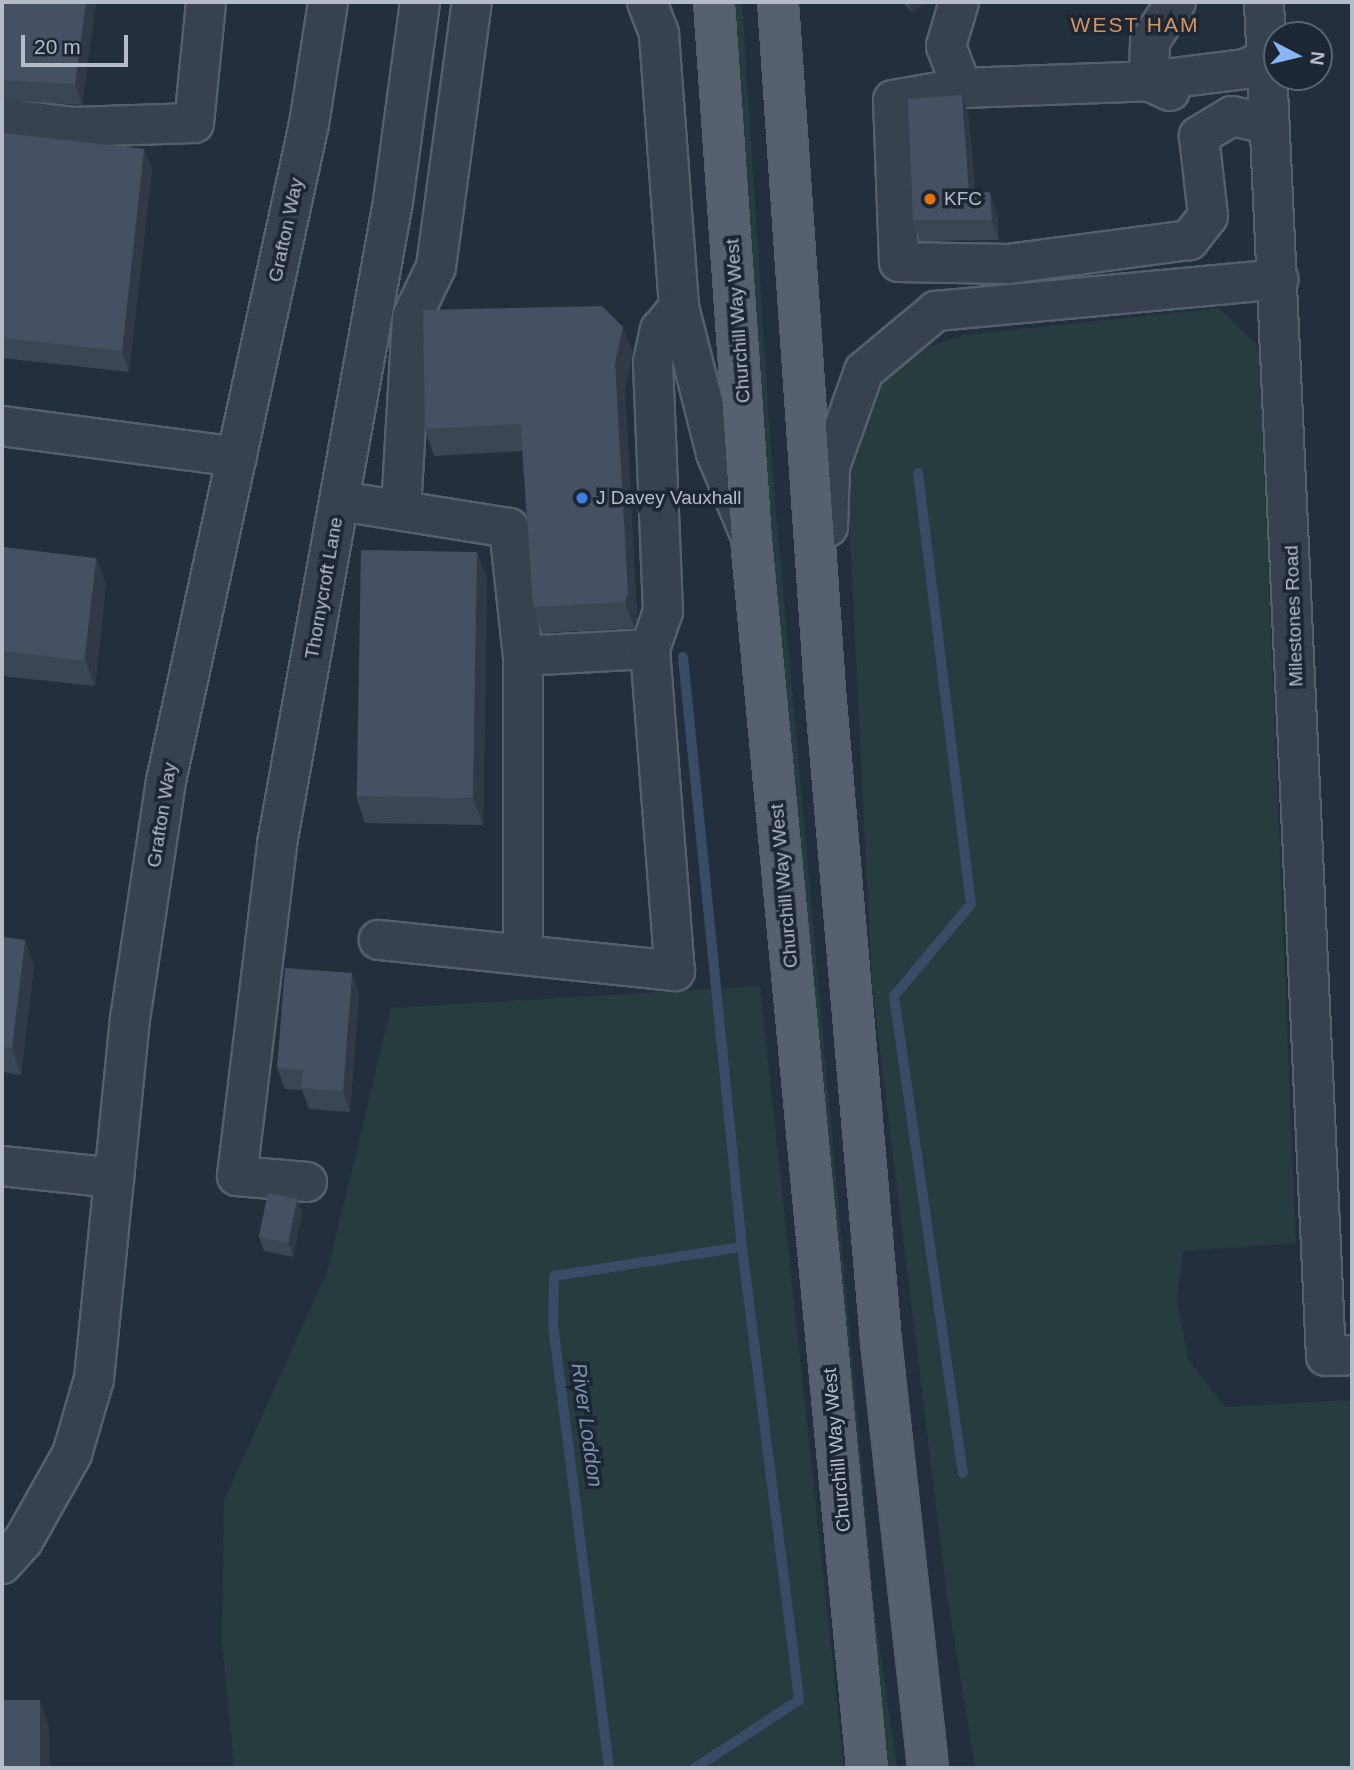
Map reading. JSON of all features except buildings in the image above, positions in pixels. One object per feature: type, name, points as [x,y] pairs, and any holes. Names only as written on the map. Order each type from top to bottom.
[{"type":"main road","name":"Churchill Way West","points":[[714,2],[751,539],[867,1768]]},
{"type":"main road","points":[[778,2],[825,690],[881,1341],[929,1768]]},
{"type":"street","points":[[2,118],[75,127],[194,123],[206,2]]},
{"type":"street","name":"Grafton Way","points":[[2,1564],[50,1498],[79,1429],[94,1379],[114,1178],[166,781],[309,124],[328,2]]},
{"type":"street","name":"Thornycroft Lane","points":[[307,1182],[237,1175],[277,844],[393,202],[420,2]]},
{"type":"street","points":[[401,510],[412,317],[436,267],[472,2]]},
{"type":"street","points":[[646,2],[659,34],[679,307],[716,453],[751,539]]},
{"type":"street","points":[[959,2],[946,46],[962,88]]},
{"type":"street","points":[[1149,81],[1150,41],[1176,2]]},
{"type":"street","name":"Milestones Road","points":[[1264,2],[1265,21]]},
{"type":"street","points":[[1263,70],[1246,69],[1149,81],[962,88],[893,100],[899,262],[955,267],[1032,261],[1189,240],[1208,216],[1199,136],[1232,116],[1267,124]]},
{"type":"street","name":"Milestones Road","points":[[1266,91],[1279,279],[1325,1356],[1352,1355]]},
{"type":"street","points":[[825,690],[830,466],[864,372],[936,311],[1279,279]]},
{"type":"street","points":[[379,940],[675,971],[650,649],[663,612],[653,362],[660,330],[679,307]]},
{"type":"street","points":[[2,426],[237,457]]},
{"type":"street","points":[[340,500],[509,528],[523,656],[523,955]]},
{"type":"street","points":[[523,656],[650,649]]},
{"type":"street","points":[[2,1166],[114,1178]]},
{"type":"street","points":[[1321,1230],[1352,1251]]},
{"type":"green space","points":[[729,2],[742,2],[772,466],[875,1615],[897,1768],[881,1768],[775,661]]},
{"type":"green space","points":[[1219,308],[1259,347],[1296,1243],[1183,1251],[1177,1300],[1188,1360],[1225,1407],[1352,1400],[1352,1768],[975,1768],[947,1595],[872,985],[847,477],[873,394],[911,353],[964,335]]},
{"type":"green space","points":[[760,986],[844,1768],[234,1768],[222,1642],[224,1501],[328,1269],[391,1008]]},
{"type":"waterway","points":[[918,473],[971,904],[894,996],[963,1473]]},
{"type":"waterway","points":[[683,657],[742,1247],[799,1700],[695,1768]]},
{"type":"waterway","name":"River Loddon","points":[[609,1768],[553,1324],[554,1276],[742,1247]]},
{"type":"place","name":"KFC","points":[[930,199]]},
{"type":"place","name":"J Davey Vauxhall","points":[[582,498]]},
{"type":"district","name":"WEST HAM","points":[[1135,25]]}]
